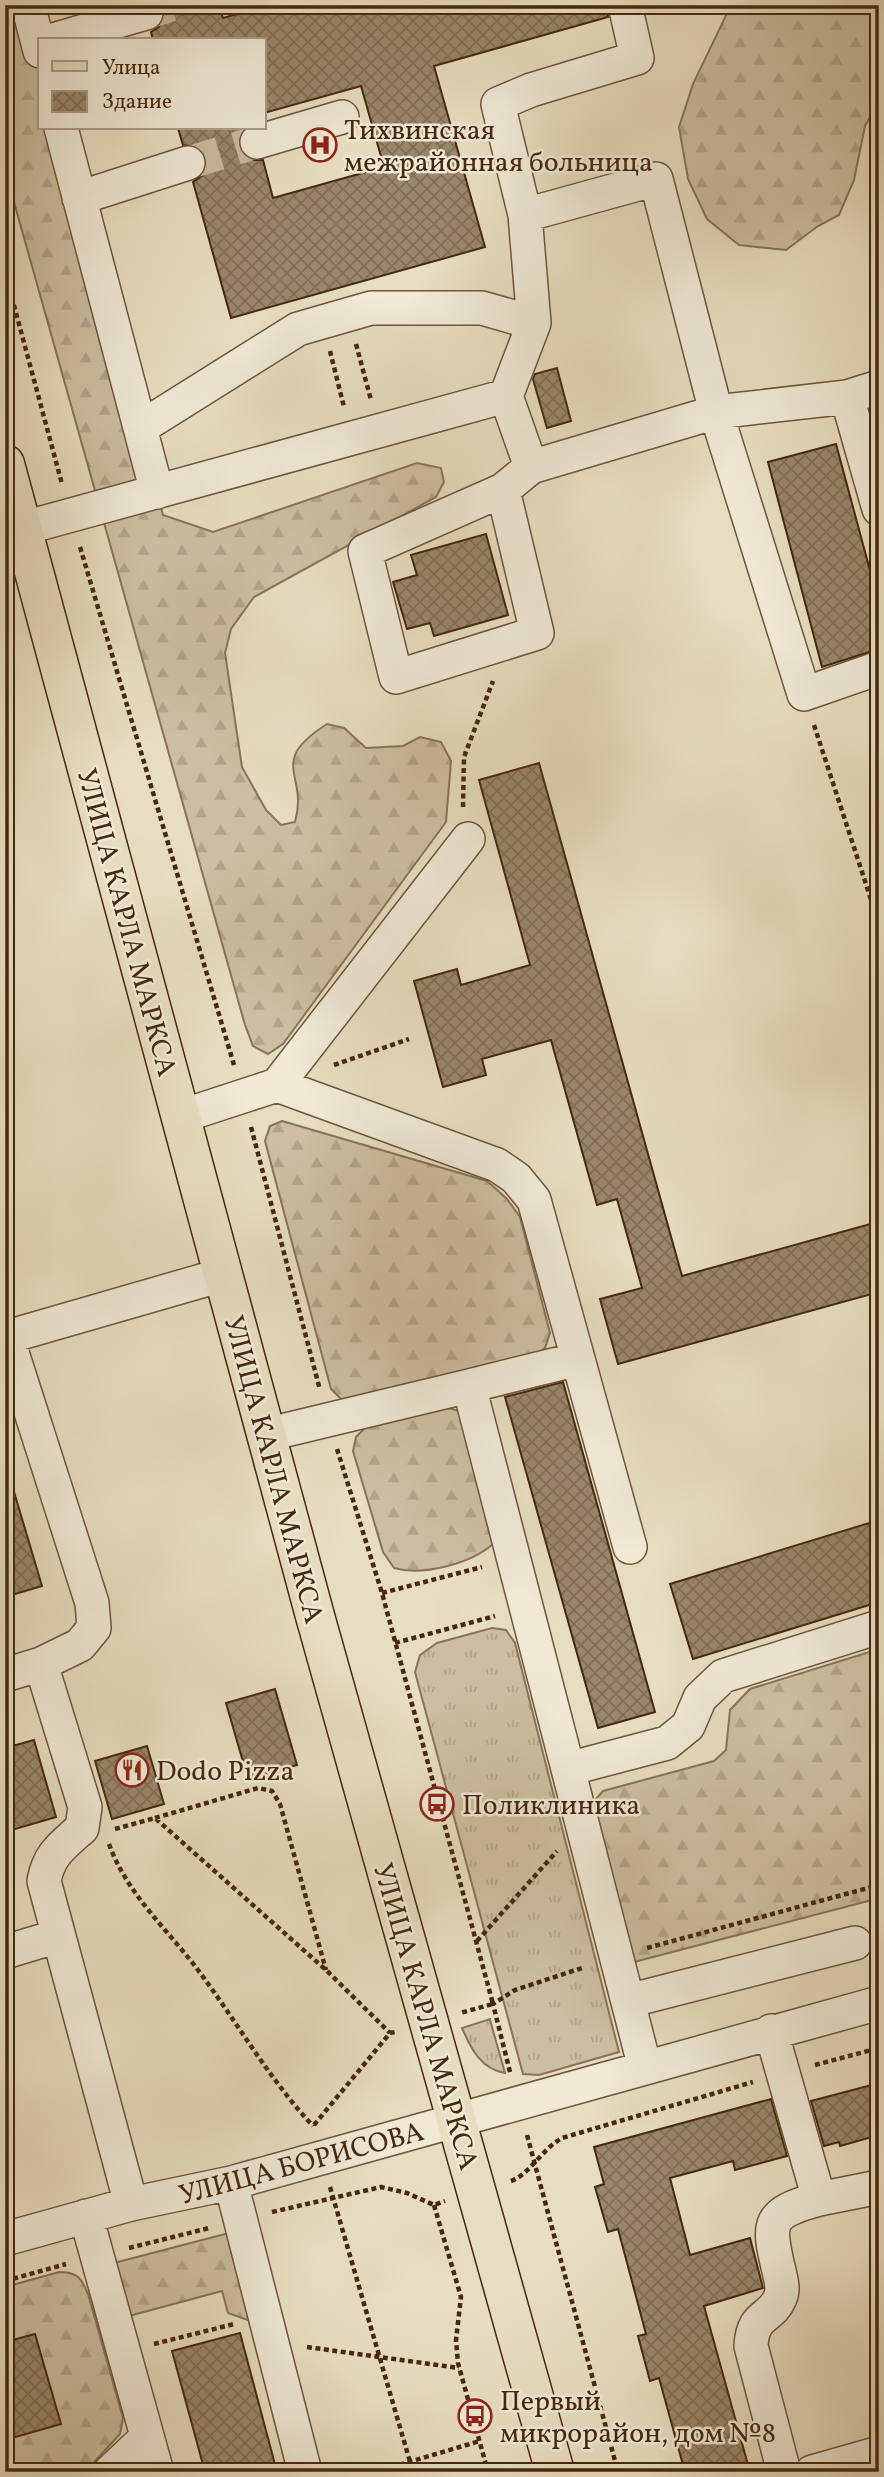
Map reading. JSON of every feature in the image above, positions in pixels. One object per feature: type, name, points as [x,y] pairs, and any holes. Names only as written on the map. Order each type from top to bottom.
[{"type":"main road","name":"УЛИЦА КАРЛА МАРКСА","points":[[7,477],[24,528],[265,1435],[555,2472]]},
{"type":"street","points":[[28,5],[40,38]]},
{"type":"street","points":[[531,467],[506,396],[534,323],[525,215],[498,104],[531,90],[637,58],[625,5]]},
{"type":"street","points":[[66,38],[146,13]]},
{"type":"street","points":[[257,142],[342,117]]},
{"type":"street","points":[[62,130],[157,492]]},
{"type":"street","points":[[79,198],[188,163]]},
{"type":"street","points":[[525,215],[656,179],[716,412],[804,694],[879,668]]},
{"type":"street","points":[[140,428],[298,328],[371,308],[482,308],[534,323]]},
{"type":"street","points":[[503,490],[537,633],[397,677],[365,551],[503,490],[531,467],[716,412],[847,397],[879,387]]},
{"type":"street","points":[[24,528],[506,396]]},
{"type":"street","points":[[847,397],[879,509]]},
{"type":"street","points":[[179,1117],[277,1086],[468,839]]},
{"type":"street","points":[[277,1086],[497,1165],[516,1178],[534,1200],[630,1547]]},
{"type":"street","points":[[5,1675],[41,1664],[80,1645],[93,1628],[92,1603],[6,1337],[222,1275]]},
{"type":"street","points":[[265,1435],[578,1359]]},
{"type":"street","points":[[469,1386],[645,2068]]},
{"type":"street","points":[[568,1769],[667,1743],[688,1726],[700,1698],[723,1676],[879,1627]]},
{"type":"street","points":[[41,1664],[85,1807],[82,1828],[56,1849],[47,1862],[44,1881],[131,2204]]},
{"type":"street","points":[[5,1952],[58,1936]]},
{"type":"street","points":[[628,2001],[855,1943]]},
{"type":"street","name":"УЛИЦА БОРИСОВА","points":[[5,2239],[131,2204],[231,2183],[879,2003]]},
{"type":"street","points":[[771,2031],[819,2199]]},
{"type":"street","points":[[231,2183],[305,2472]]},
{"type":"street","points":[[784,2472],[751,2346],[756,2322],[780,2299],[782,2284],[770,2236],[777,2217],[789,2207],[879,2187]]},
{"type":"street","points":[[86,2216],[158,2472]]},
{"type":"street","points":[[110,2472],[148,2437]]},
{"type":"street","points":[[812,2472],[879,2453]]},
{"type":"path","points":[[5,272],[70,516],[243,1097],[328,1420],[382,1593],[618,2472]]},
{"type":"path","points":[[335,318],[365,435]]},
{"type":"path","points":[[335,318],[365,435]]},
{"type":"path","points":[[468,839],[463,803],[464,757],[508,642]]},
{"type":"path","points":[[804,694],[879,924]]},
{"type":"path","points":[[277,1086],[410,1039]]},
{"type":"path","points":[[382,1593],[514,1559]]},
{"type":"path","points":[[395,1643],[526,1608]]},
{"type":"path","points":[[326,1970],[280,1804],[272,1791],[258,1788],[104,1832],[113,1857],[134,1893],[197,1969],[294,2105],[313,2126],[413,2472]]},
{"type":"path","points":[[155,1818],[326,1970],[390,2033]]},
{"type":"path","points":[[476,1942],[582,1822]]},
{"type":"path","points":[[313,2126],[390,2033],[493,2004],[515,1990],[616,1956],[879,1885]]},
{"type":"path","points":[[534,2160],[562,2138],[879,2048]]},
{"type":"path","points":[[434,2205],[461,2297],[456,2340],[458,2363],[488,2472]]},
{"type":"path","points":[[375,2472],[480,2441]]},
{"type":"green space","points":[[5,5],[28,5],[38,43],[38,130],[62,130],[163,515],[213,532],[417,463],[441,468],[444,482],[436,497],[254,597],[231,629],[225,653],[242,767],[266,810],[281,825],[295,822],[298,805],[293,769],[298,749],[327,724],[344,728],[366,748],[403,746],[420,737],[441,742],[451,761],[446,822],[283,1044],[268,1054],[253,1046],[245,1025],[5,170]]},
{"type":"green space","points":[[731,5],[879,5],[879,101],[865,126],[854,180],[839,215],[818,226],[786,250],[739,245],[707,219],[688,179],[679,127],[693,84]]},
{"type":"green space","points":[[282,1121],[487,1181],[507,1199],[520,1217],[550,1333],[545,1348],[532,1357],[357,1401],[341,1399],[331,1389],[265,1141],[270,1126]]},
{"type":"green space","points":[[445,1407],[459,1411],[493,1544],[472,1557],[446,1566],[418,1570],[394,1568],[383,1552],[353,1451],[356,1437],[367,1426]]},
{"type":"green space","points":[[492,1628],[506,1630],[515,1643],[619,2052],[539,2075],[523,2074],[415,1672],[420,1655],[437,1643]]},
{"type":"green space","points":[[879,1649],[879,1905],[876,1899],[634,1962],[597,1819],[595,1800],[603,1791],[714,1761],[726,1750],[730,1710],[750,1689]]},
{"type":"green space","points":[[490,2019],[505,2073],[483,2063],[462,2028]]},
{"type":"green space","points":[[229,2233],[253,2322],[228,2313],[222,2291],[129,2316],[114,2263]]},
{"type":"green space","points":[[59,2272],[78,2277],[88,2294],[123,2418],[120,2434],[85,2472],[5,2472],[5,2287]]},
{"type":"building","name":"Тихвинская межрайонная больница","points":[[163,5],[219,5],[223,18],[269,5],[606,5],[608,17],[434,66],[485,247],[231,318],[193,182],[203,175],[206,158],[200,148],[183,145],[179,130],[243,130],[239,137],[239,148],[252,160],[263,160],[273,198],[384,167],[361,86],[266,112],[266,38],[152,38],[151,32],[159,27],[164,18]]},
{"type":"building","points":[[557,368],[571,421],[547,428],[533,379],[535,374]]},
{"type":"building","points":[[836,444],[879,604],[879,649],[822,667],[768,462]]},
{"type":"building","points":[[486,534],[508,615],[434,636],[430,623],[407,629],[393,582],[417,575],[411,555]]},
{"type":"building","points":[[539,763],[682,1276],[874,1223],[879,1241],[879,1292],[618,1364],[600,1299],[642,1288],[617,1199],[597,1205],[551,1040],[482,1059],[486,1075],[443,1087],[414,981],[457,969],[461,985],[530,965],[479,780]]},
{"type":"building","points":[[563,1382],[655,1712],[598,1728],[505,1397]]},
{"type":"building","points":[[12,1485],[42,1586],[5,1597],[5,1486]]},
{"type":"building","points":[[879,1520],[879,1602],[693,1659],[670,1584]]},
{"type":"building","points":[[275,1689],[297,1765],[248,1779],[226,1703]]},
{"type":"building","points":[[34,1740],[56,1817],[5,1832],[5,1748]]},
{"type":"building","points":[[147,1746],[164,1804],[112,1819],[95,1761]]},
{"type":"building","points":[[879,2083],[879,2135],[840,2146],[839,2142],[824,2146],[811,2101]]},
{"type":"building","points":[[771,2099],[787,2156],[735,2170],[733,2161],[670,2178],[690,2255],[750,2238],[763,2288],[704,2306],[750,2472],[685,2472],[659,2378],[650,2381],[638,2336],[646,2334],[618,2229],[608,2232],[595,2187],[604,2184],[594,2147]]},
{"type":"building","points":[[240,2333],[277,2472],[205,2472],[172,2351]]},
{"type":"building","points":[[35,2334],[61,2424],[5,2440],[5,2342]]},
{"type":"tunnel","points":[[146,13],[171,5]]},
{"type":"tunnel","points":[[188,163],[257,142]]},
{"type":"place","name":"Тихвинская межрайонная больница","points":[[320,145]]},
{"type":"place","name":"Dodo Pizza","points":[[132,1770]]},
{"type":"place","name":"Поликлиника","points":[[437,1804]]},
{"type":"place","name":"Первый микрорайон, дом №8","points":[[475,2416]]}]
